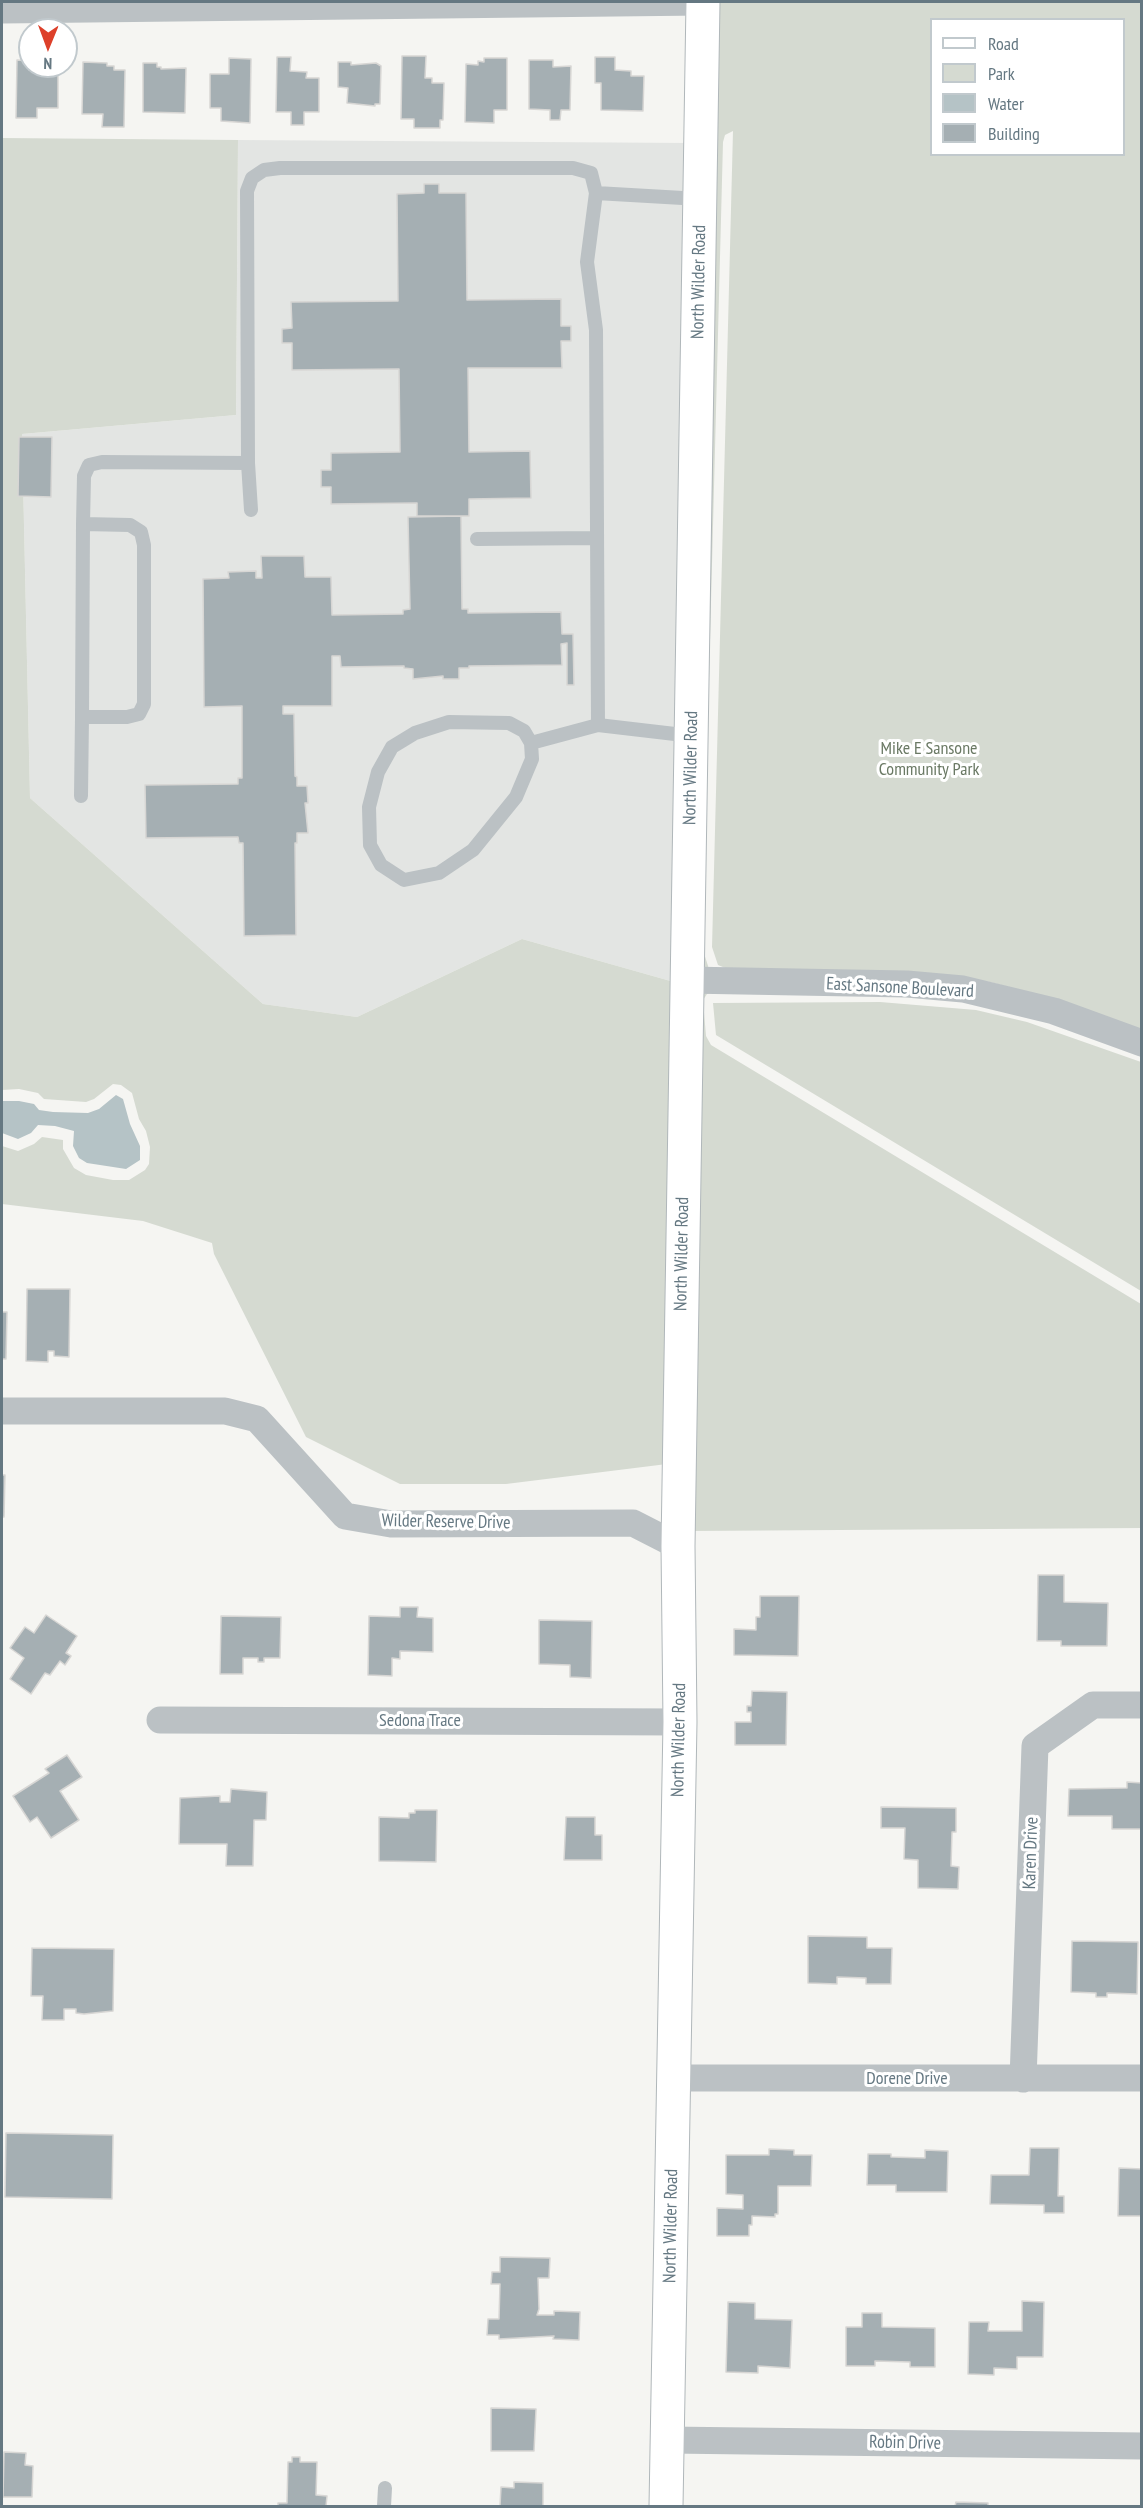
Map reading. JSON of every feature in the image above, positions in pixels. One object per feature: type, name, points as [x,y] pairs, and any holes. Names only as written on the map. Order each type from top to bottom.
[{"type":"street","points":[[2,10],[703,2]]},
{"type":"street","name":"North Wilder Road","points":[[666,2506],[669,2440],[672,2078],[680,1722],[678,1546],[703,2]]},
{"type":"street","name":"East Sansone Boulevard","points":[[687,980],[907,984],[963,989],[1008,998],[1054,1011],[1142,1043]]},
{"type":"street","name":"Wilder Reserve Drive","points":[[2,1412],[225,1411],[258,1419],[345,1516],[391,1524],[633,1523],[678,1546]]},
{"type":"street","name":"Karen Drive","points":[[1023,2079],[1035,1746],[1093,1704],[1142,1705]]},
{"type":"street","name":"Sedona Trace","points":[[160,1720],[680,1722]]},
{"type":"street","name":"Dorene Drive","points":[[672,2078],[1142,2078]]},
{"type":"street","name":"Robin Drive","points":[[669,2440],[1142,2446]]},
{"type":"lane","points":[[251,510],[248,463],[247,191],[252,178],[264,170],[280,168],[573,168],[591,173],[596,193],[587,262],[597,330],[598,725]]},
{"type":"lane","points":[[596,193],[700,200]]},
{"type":"lane","points":[[81,796],[84,476],[89,465],[102,462],[248,463]]},
{"type":"lane","points":[[82,717],[127,717],[139,714],[144,704],[144,545],[141,532],[130,525],[83,524]]},
{"type":"lane","points":[[477,539],[597,538]]},
{"type":"lane","points":[[449,722],[509,723],[524,731],[531,743],[532,759],[516,797],[473,850],[439,873],[405,880],[381,866],[370,845],[369,807],[378,772],[392,747],[415,733],[449,722]]},
{"type":"lane","points":[[531,743],[598,725],[692,736]]},
{"type":"lane","points":[[384,2506],[385,2488]]},
{"type":"shaded area","points":[[238,140],[689,143],[674,982],[522,939],[357,1017],[263,1004],[30,798],[22,434],[236,415]]},
{"type":"green space","name":"Mike E Sansone Community Park","points":[[715,2],[1141,2],[1141,1033],[1096,1013],[990,982],[914,974],[730,970],[718,965],[712,947],[733,131],[725,135],[723,142],[702,947],[709,969],[714,975],[730,982],[913,986],[988,993],[1092,1024],[1141,1045],[1141,1050],[1132,1048],[1030,1011],[978,999],[940,994],[880,990],[713,991],[703,1000],[706,1036],[711,1045],[1141,1304],[1141,1528],[690,1531]]},
{"type":"green space","points":[[2,138],[238,140],[236,415],[22,434],[30,798],[263,1004],[357,1017],[522,939],[674,982],[667,1464],[506,1484],[400,1484],[306,1437],[214,1254],[212,1243],[143,1221],[2,1204],[2,1146],[18,1151],[34,1144],[42,1137],[63,1140],[63,1149],[74,1168],[86,1175],[113,1180],[129,1180],[145,1170],[149,1164],[150,1147],[132,1093],[121,1085],[113,1084],[94,1099],[86,1102],[44,1099],[38,1093],[19,1089],[2,1090]]},
{"type":"green space","points":[[880,1002],[976,1010],[1027,1022],[1141,1062],[1141,1291],[716,1035],[713,1003]]},
{"type":"water","points":[[116,1095],[123,1099],[130,1124],[140,1146],[140,1160],[126,1169],[87,1163],[79,1158],[73,1146],[74,1131],[55,1126],[38,1125],[31,1133],[18,1139],[2,1133],[2,1101],[34,1104],[39,1110],[53,1112],[88,1113],[99,1109]]},
{"type":"building","points":[[402,56],[426,56],[425,78],[432,78],[432,83],[444,83],[443,120],[440,120],[440,128],[414,128],[414,119],[401,119]]},
{"type":"building","points":[[277,57],[291,57],[290,71],[307,72],[306,78],[319,78],[319,112],[304,112],[304,125],[291,125],[291,112],[276,112]]},
{"type":"building","points":[[595,57],[615,57],[615,70],[631,71],[631,76],[644,76],[643,111],[601,110],[601,83],[595,83]]},
{"type":"building","points":[[229,58],[251,59],[250,123],[221,121],[221,108],[210,108],[210,74],[229,74]]},
{"type":"building","points":[[484,58],[507,58],[507,110],[494,110],[494,123],[465,122],[466,64],[478,65],[478,61],[484,62]]},
{"type":"building","points":[[17,60],[18,78],[58,78],[58,108],[37,108],[37,118],[16,118]]},
{"type":"building","points":[[529,60],[553,60],[553,67],[571,66],[570,110],[561,110],[560,120],[550,120],[550,110],[529,109]]},
{"type":"building","points":[[83,62],[107,63],[107,66],[114,66],[114,70],[125,70],[124,127],[102,127],[103,114],[82,114]]},
{"type":"building","points":[[338,62],[351,62],[351,65],[376,63],[381,66],[380,104],[375,104],[375,106],[347,103],[348,88],[338,87]]},
{"type":"building","points":[[143,63],[157,63],[157,67],[161,69],[186,68],[185,113],[143,112]]},
{"type":"building","points":[[424,184],[439,184],[439,193],[466,193],[467,300],[561,299],[561,326],[571,326],[571,341],[561,341],[562,368],[468,368],[469,452],[530,451],[531,498],[469,499],[469,516],[417,516],[417,503],[331,504],[331,487],[321,487],[321,470],[331,470],[331,453],[400,452],[399,369],[292,370],[292,343],[282,343],[282,329],[292,328],[291,302],[398,301],[397,194],[424,193]]},
{"type":"building","points":[[19,437],[52,437],[51,497],[18,496]]},
{"type":"building","points":[[461,516],[462,609],[468,609],[468,613],[561,612],[562,634],[573,634],[574,685],[567,685],[567,643],[561,644],[562,665],[469,666],[469,668],[459,668],[459,679],[443,679],[443,676],[413,679],[413,669],[404,668],[404,666],[341,667],[340,656],[332,656],[332,706],[283,706],[283,714],[294,714],[295,776],[297,786],[307,786],[308,803],[305,803],[308,833],[297,833],[297,843],[295,843],[296,935],[244,936],[243,843],[239,843],[238,837],[146,838],[145,785],[238,784],[238,778],[242,778],[242,706],[204,707],[203,579],[229,578],[228,572],[256,571],[256,578],[262,578],[261,556],[304,556],[305,577],[331,577],[332,615],[403,614],[403,610],[410,609],[408,517]]},
{"type":"building","points":[[27,1289],[70,1289],[69,1357],[54,1356],[54,1351],[48,1351],[48,1362],[26,1361]]},
{"type":"building","points":[[2,1312],[7,1312],[6,1359],[2,1359]]},
{"type":"building","points":[[2,1475],[5,1475],[4,1517],[2,1517]]},
{"type":"building","points":[[1038,1575],[1064,1575],[1064,1602],[1108,1603],[1107,1646],[1061,1646],[1061,1641],[1037,1641]]},
{"type":"building","points":[[760,1596],[799,1596],[798,1656],[734,1655],[734,1629],[756,1630],[756,1617],[760,1617]]},
{"type":"building","points":[[400,1607],[418,1607],[417,1617],[433,1618],[433,1652],[400,1651],[400,1659],[392,1658],[392,1676],[368,1675],[369,1616],[400,1617]]},
{"type":"building","points":[[46,1615],[77,1636],[66,1653],[71,1656],[65,1665],[60,1661],[50,1675],[45,1673],[31,1694],[10,1679],[24,1658],[10,1648],[25,1627],[34,1633]]},
{"type":"building","points":[[221,1616],[281,1617],[280,1658],[264,1658],[264,1662],[258,1662],[258,1658],[243,1658],[243,1674],[220,1674]]},
{"type":"building","points":[[539,1620],[592,1621],[591,1678],[570,1677],[570,1665],[539,1664]]},
{"type":"building","points":[[752,1691],[787,1692],[786,1745],[735,1745],[735,1722],[751,1722],[751,1712],[747,1712],[747,1706],[751,1706]]},
{"type":"building","points":[[67,1755],[82,1777],[60,1791],[79,1820],[51,1838],[37,1817],[30,1822],[13,1796],[49,1773],[45,1769]]},
{"type":"building","points":[[1127,1782],[1142,1783],[1142,1829],[1112,1829],[1112,1816],[1068,1816],[1069,1789],[1127,1788]]},
{"type":"building","points":[[231,1789],[267,1792],[266,1820],[254,1820],[253,1866],[226,1866],[227,1844],[179,1844],[180,1798],[220,1796],[220,1802],[230,1802]]},
{"type":"building","points":[[881,1807],[956,1808],[956,1832],[952,1832],[951,1866],[959,1867],[958,1889],[918,1888],[918,1860],[904,1859],[905,1828],[881,1828]]},
{"type":"building","points":[[415,1810],[437,1810],[436,1862],[379,1861],[379,1817],[409,1818],[409,1813],[415,1813]]},
{"type":"building","points":[[566,1817],[595,1817],[595,1835],[602,1835],[602,1860],[564,1860]]},
{"type":"building","points":[[808,1936],[867,1937],[867,1948],[892,1948],[891,1984],[866,1984],[866,1978],[837,1977],[837,1984],[808,1983]]},
{"type":"building","points":[[1072,1941],[1138,1942],[1137,1994],[1107,1993],[1107,1997],[1096,1997],[1096,1993],[1071,1992]]},
{"type":"building","points":[[32,1948],[114,1949],[113,2011],[84,2014],[76,2013],[76,2009],[64,2009],[64,2020],[42,2020],[43,1996],[31,1996]]},
{"type":"building","points":[[6,2133],[113,2135],[112,2199],[5,2197]]},
{"type":"building","points":[[1030,2148],[1059,2148],[1058,2196],[1064,2196],[1064,2213],[1044,2213],[1044,2205],[990,2204],[991,2175],[1029,2175]]},
{"type":"building","points":[[769,2149],[794,2150],[794,2155],[812,2155],[811,2186],[778,2186],[778,2214],[775,2214],[775,2217],[752,2216],[749,2236],[717,2236],[717,2208],[743,2209],[743,2195],[726,2194],[726,2155],[769,2155]]},
{"type":"building","points":[[925,2150],[948,2151],[947,2192],[896,2192],[896,2185],[867,2185],[868,2154],[925,2158]]},
{"type":"building","points":[[1119,2168],[1142,2169],[1142,2216],[1118,2216]]},
{"type":"building","points":[[500,2257],[550,2258],[549,2278],[538,2278],[539,2309],[537,2315],[554,2315],[554,2311],[580,2312],[579,2340],[553,2339],[554,2336],[499,2339],[499,2335],[487,2335],[488,2319],[499,2319],[500,2284],[491,2284],[492,2272],[500,2272]]},
{"type":"building","points":[[1022,2301],[1044,2302],[1043,2357],[1017,2357],[1017,2369],[994,2368],[994,2375],[968,2374],[969,2322],[989,2322],[988,2331],[1022,2331]]},
{"type":"building","points":[[728,2302],[755,2303],[755,2319],[792,2320],[790,2368],[758,2366],[758,2373],[726,2372]]},
{"type":"building","points":[[862,2313],[882,2313],[882,2327],[935,2328],[935,2367],[910,2367],[910,2362],[875,2361],[875,2366],[846,2366],[846,2327],[862,2327]]},
{"type":"building","points":[[491,2408],[536,2409],[534,2451],[491,2451]]},
{"type":"building","points":[[4,2452],[26,2453],[25,2465],[33,2466],[32,2497],[3,2497]]},
{"type":"building","points":[[292,2457],[300,2457],[300,2462],[317,2462],[316,2495],[327,2496],[326,2506],[278,2506],[278,2503],[287,2503],[288,2462],[292,2462]]},
{"type":"building","points":[[514,2482],[543,2483],[543,2506],[500,2506],[501,2487],[514,2488]]},
{"type":"building","points":[[956,2502],[988,2503],[988,2506],[955,2506]]}]
